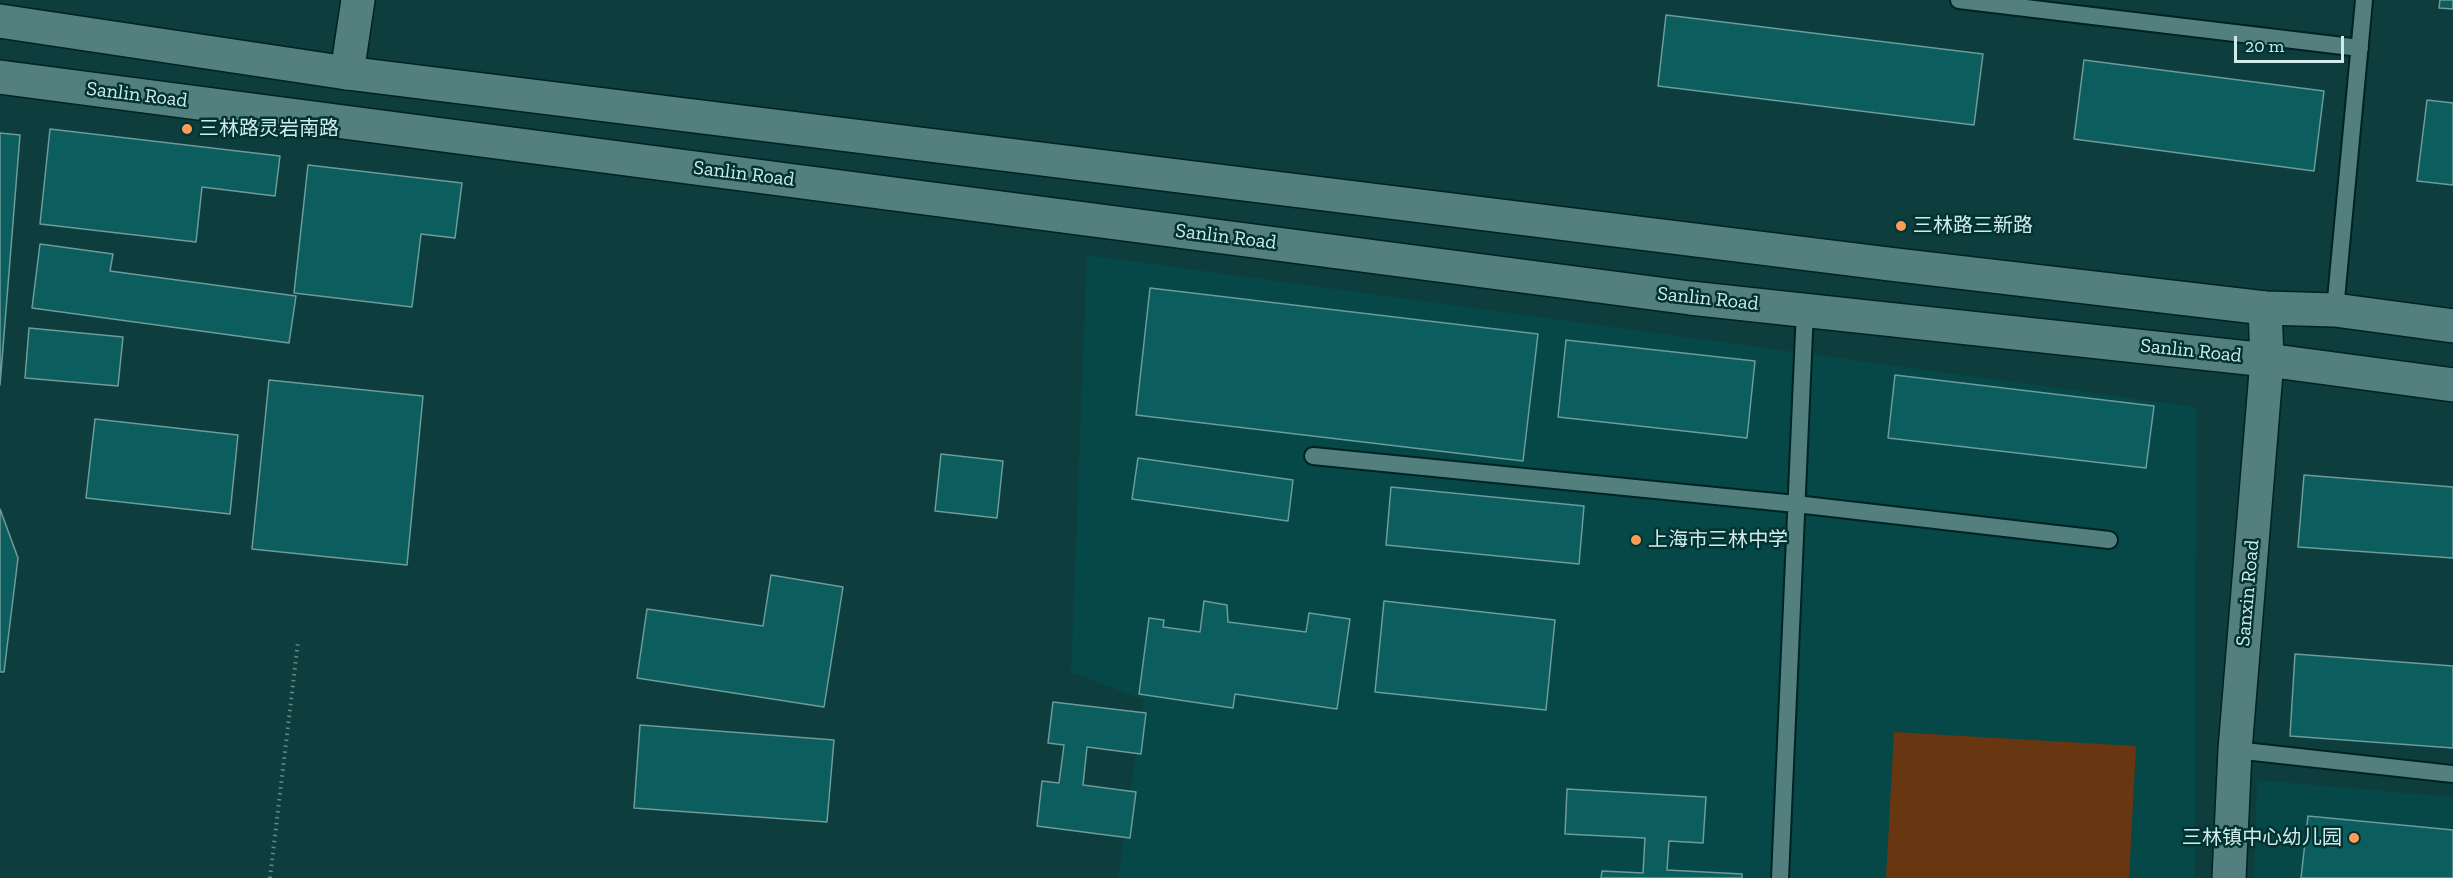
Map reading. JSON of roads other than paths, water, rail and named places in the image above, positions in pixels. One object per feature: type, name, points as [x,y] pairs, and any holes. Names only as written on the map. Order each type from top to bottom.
[{"type":"main road","points":[[347,73],[358,0]]},
{"type":"main road","points":[[0,21],[347,73],[1865,261],[2265,308],[2335,310],[2453,326]]},
{"type":"main road","name":"Sanlin Road","points":[[0,77],[1690,298],[2266,360],[2453,386]]},
{"type":"main road","name":"Sanxin Road","points":[[2229,878],[2235,750],[2266,360],[2265,308]]},
{"type":"lane","points":[[1959,0],[2360,48]]},
{"type":"lane","points":[[2335,310],[2364,0]]},
{"type":"lane","points":[[1780,878],[1805,310]]},
{"type":"lane","points":[[1313,456],[1796,504],[2109,540]]},
{"type":"lane","points":[[2235,750],[2453,774]]},
{"type":"place","name":"三林路灵岩南路","points":[[187,129]]},
{"type":"place","name":"三林路三新路","points":[[1901,226]]},
{"type":"place","name":"上海市三林中学","points":[[1636,540]]},
{"type":"place","name":"三林镇中心幼儿园","points":[[2354,838]]}]
